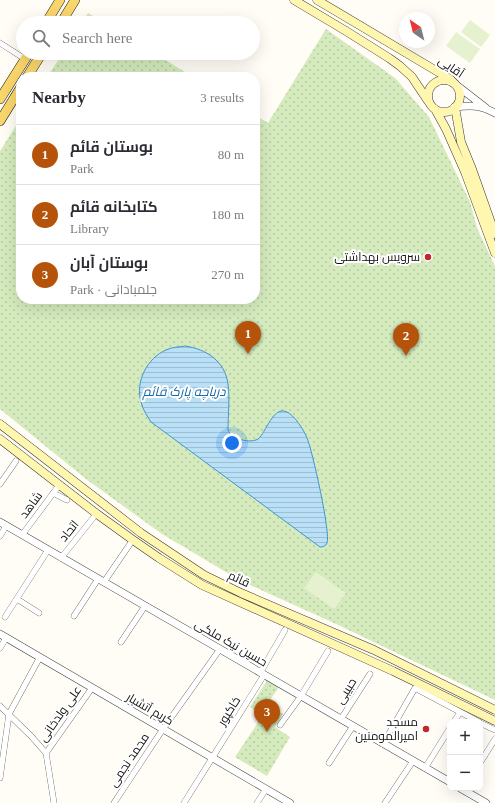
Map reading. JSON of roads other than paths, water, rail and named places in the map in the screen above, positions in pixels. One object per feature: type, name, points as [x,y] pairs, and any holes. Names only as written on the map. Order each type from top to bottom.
[{"type":"main road","points":[[50,16],[60,0]]},
{"type":"main road","points":[[65,16],[75,0]]},
{"type":"main road","points":[[294,0],[395,62],[412,77],[435,110],[469,170],[495,234]]},
{"type":"main road","name":"آقایی","points":[[317,0],[450,79],[455,84]]},
{"type":"main road","points":[[17,72],[24,60]]},
{"type":"main road","points":[[30,72],[38,60]]},
{"type":"main road","points":[[0,99],[16,74]]},
{"type":"main road","points":[[428,101],[428,90],[435,82],[445,79],[455,84],[460,93],[460,98],[455,107],[445,112],[435,110]]},
{"type":"main road","points":[[0,121],[16,95]]},
{"type":"main road","points":[[455,107],[461,142],[495,253]]},
{"type":"main road","name":"قائم","points":[[0,424],[141,533],[204,575],[241,593],[374,650],[495,710]]},
{"type":"main road","name":"قائم","points":[[0,440],[127,536],[202,585],[393,670],[495,721]]},
{"type":"street","points":[[0,43],[16,51]]},
{"type":"street","name":"آقایی","points":[[455,84],[495,113]]},
{"type":"street","name":"آقایی","points":[[455,107],[471,105],[488,109]]},
{"type":"street","points":[[0,484],[16,461]]},
{"type":"street","name":"شاهد","points":[[22,535],[55,490],[67,500]]},
{"type":"street","name":"اتحاد","points":[[61,558],[93,518]]},
{"type":"street","points":[[0,536],[3,524]]},
{"type":"street","name":"حسین نیک ملکی","points":[[3,524],[447,780]]},
{"type":"street","points":[[74,616],[130,544]]},
{"type":"street","points":[[5,616],[48,550]]},
{"type":"street","points":[[16,599],[39,612]]},
{"type":"street","points":[[121,642],[145,606]]},
{"type":"street","name":"خاکپور","points":[[184,803],[262,674],[285,630]]},
{"type":"street","points":[[0,648],[3,636]]},
{"type":"street","name":"کریم آتشبار","points":[[3,636],[290,803]]},
{"type":"street","name":"محمد نجمی","points":[[114,803],[163,729],[220,649]]},
{"type":"street","points":[[280,725],[301,696],[328,651]]},
{"type":"street","points":[[0,778],[9,714],[40,657]]},
{"type":"street","name":"حبیبی","points":[[341,719],[370,674]]},
{"type":"street","name":"علی ولدخانی","points":[[46,752],[92,688]]},
{"type":"street","points":[[383,744],[415,688],[473,719]]},
{"type":"street","points":[[0,706],[46,752],[54,803]]},
{"type":"street","points":[[456,719],[460,712]]},
{"type":"street","points":[[483,724],[495,730]]},
{"type":"street","points":[[329,763],[353,726]]},
{"type":"street","points":[[425,768],[447,733]]},
{"type":"street","points":[[483,758],[495,739]]},
{"type":"street","points":[[385,803],[413,761]]},
{"type":"street","points":[[257,803],[266,789]]},
{"type":"street","points":[[465,791],[486,803]]},
{"type":"water","name":"دریاچه پارک قائم","points":[[185,346],[207,353],[219,363],[223,369],[229,390],[228,430],[232,436],[246,441],[254,441],[258,439],[274,416],[278,412],[282,411],[293,416],[304,431],[317,474],[324,509],[327,536],[327,543],[325,546],[320,547],[151,422],[141,402],[140,387],[144,372],[153,359],[159,354],[171,348]]},
{"type":"place","name":"سرویس بهداشتی","points":[[428,257]]},
{"type":"place","name":"بوستان قائم","points":[[248,354]]},
{"type":"place","name":"کتابخانه قائم","points":[[406,356]]},
{"type":"place","name":"مسجد امیرالمومنین","points":[[426,729]]},
{"type":"place","name":"بوستان آبان","points":[[267,732]]}]
